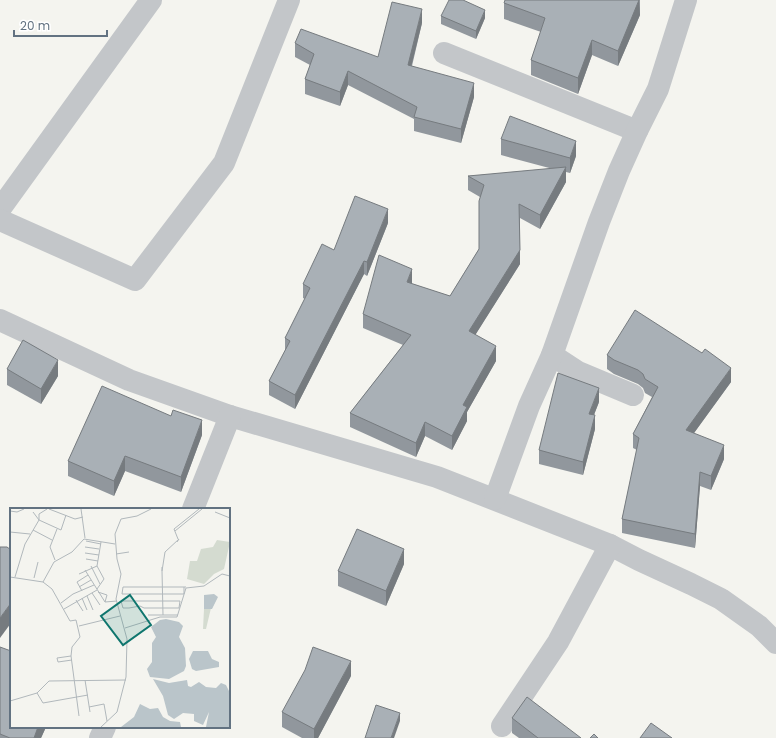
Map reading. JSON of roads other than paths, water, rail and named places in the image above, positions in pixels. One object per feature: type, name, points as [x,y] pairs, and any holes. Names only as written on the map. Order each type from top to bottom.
[{"type":"street","points":[[0,208],[151,0]]},
{"type":"street","points":[[0,220],[135,280],[224,163],[289,0]]},
{"type":"street","points":[[495,499],[529,406],[552,355],[599,222],[637,131],[658,89],[686,0]]},
{"type":"street","points":[[444,53],[637,131]]},
{"type":"street","points":[[0,320],[129,380],[230,416],[437,477],[610,545],[721,599],[759,626],[776,643]]},
{"type":"street","points":[[552,355],[578,372],[633,395]]},
{"type":"street","points":[[193,508],[230,416]]},
{"type":"street","points":[[502,726],[558,642],[610,545]]},
{"type":"street","points":[[100,738],[105,728]]}]
